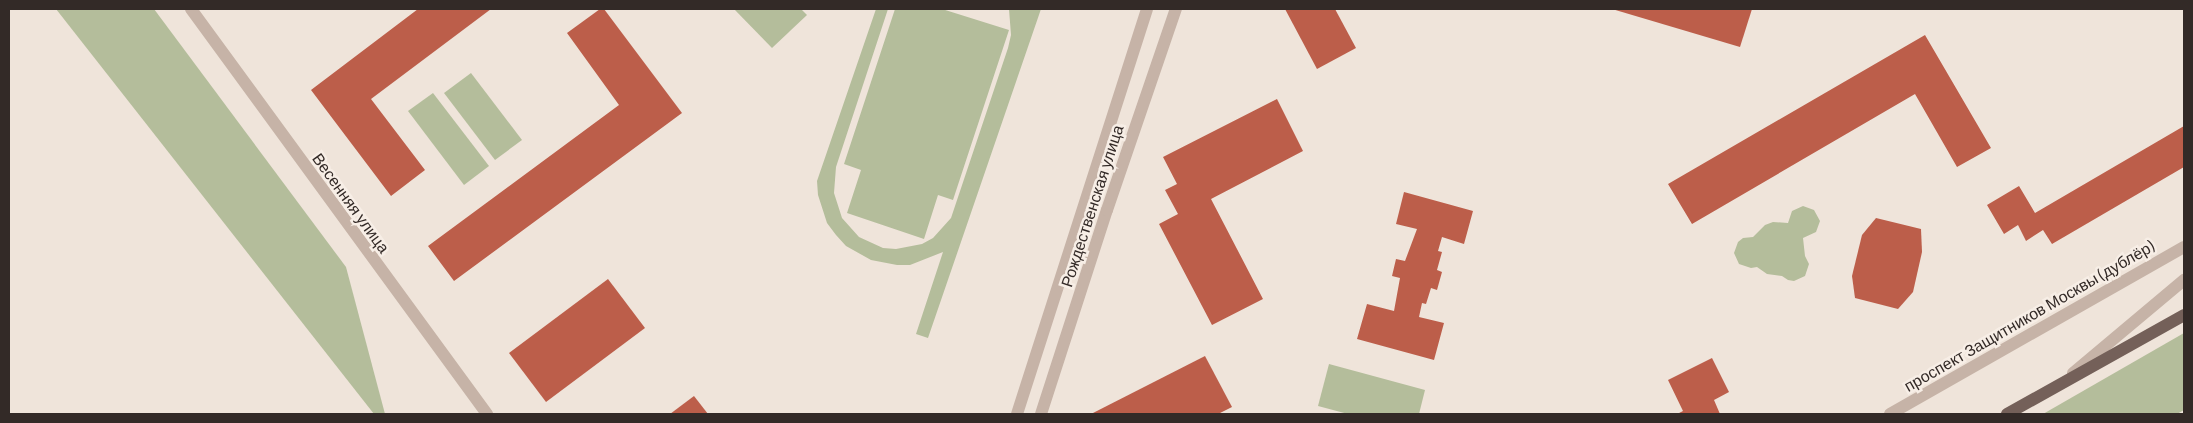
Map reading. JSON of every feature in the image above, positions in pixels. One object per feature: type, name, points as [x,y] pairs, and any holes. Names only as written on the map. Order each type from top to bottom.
[{"type":"main road","points":[[2007,414],[2184,314]]},
{"type":"street","name":"Весенняя улица","points":[[191,9],[487,414]]},
{"type":"street","name":"Рождественская улица","points":[[1017,414],[1147,9]]},
{"type":"street","name":"Рождественская улица","points":[[1041,414],[1107,210],[1176,9]]},
{"type":"street","name":"проспект Защитников Москвы (дублёр)","points":[[1890,414],[2184,247]]},
{"type":"street","points":[[2059,385],[2184,280]]},
{"type":"green space","points":[[56,9],[154,9],[346,267],[385,414],[374,414]]},
{"type":"green space","points":[[734,9],[801,9],[807,15],[772,48]]},
{"type":"green space","points":[[876,9],[888,9],[836,167],[834,193],[842,218],[859,237],[883,248],[896,249],[922,244],[933,238],[951,218],[1008,48],[1011,35],[1009,9],[1041,9],[928,338],[916,334],[943,252],[910,265],[897,265],[871,260],[846,246],[836,235],[827,223],[818,195],[817,181]]},
{"type":"green space","points":[[895,9],[942,9],[1009,30],[953,200],[938,195],[924,239],[847,213],[861,170],[844,164]]},
{"type":"green space","points":[[471,73],[522,140],[495,160],[444,93]]},
{"type":"green space","points":[[433,93],[489,166],[464,185],[408,111]]},
{"type":"green space","points":[[1803,206],[1814,210],[1820,221],[1816,232],[1803,238],[1805,256],[1809,264],[1805,276],[1794,281],[1788,280],[1782,276],[1767,274],[1757,267],[1751,268],[1739,264],[1734,253],[1738,242],[1743,238],[1753,237],[1765,225],[1773,222],[1788,223],[1792,211]]},
{"type":"green space","points":[[2184,333],[2184,410],[2177,414],[2043,414]]},
{"type":"green space","points":[[1329,364],[1425,390],[1419,414],[1348,414],[1318,406]]},
{"type":"building","points":[[418,9],[491,9],[371,99],[425,170],[391,196],[311,90]]},
{"type":"building","points":[[600,9],[604,9],[682,113],[454,281],[428,246],[619,105],[567,33]]},
{"type":"building","points":[[1285,9],[1335,9],[1356,48],[1317,69]]},
{"type":"building","points":[[1612,9],[1752,9],[1740,47]]},
{"type":"building","points":[[1925,35],[1991,148],[1957,167],[1915,94],[1692,224],[1668,184]]},
{"type":"building","points":[[1277,99],[1303,151],[1211,199],[1263,299],[1212,325],[1159,224],[1178,214],[1165,190],[1177,184],[1163,157]]},
{"type":"building","points":[[2184,126],[2184,167],[2052,244],[2043,230],[2026,241],[2018,225],[2004,234],[1987,205],[2019,186],[2035,213]]},
{"type":"building","points":[[1404,192],[1473,211],[1464,244],[1442,237],[1438,251],[1442,252],[1437,270],[1442,272],[1437,290],[1431,288],[1426,304],[1422,303],[1419,317],[1444,323],[1434,360],[1357,339],[1367,304],[1394,311],[1400,278],[1392,276],[1396,259],[1405,261],[1417,229],[1396,224]]},
{"type":"building","points":[[1876,218],[1921,229],[1922,252],[1913,292],[1898,309],[1855,298],[1852,276],[1862,235]]},
{"type":"building","points":[[608,279],[645,328],[546,402],[509,353]]},
{"type":"building","points":[[1205,356],[1232,407],[1218,414],[1091,414]]},
{"type":"building","points":[[1712,358],[1729,392],[1714,400],[1720,414],[1677,414],[1683,411],[1668,380]]},
{"type":"building","points":[[694,396],[708,414],[670,414]]}]
